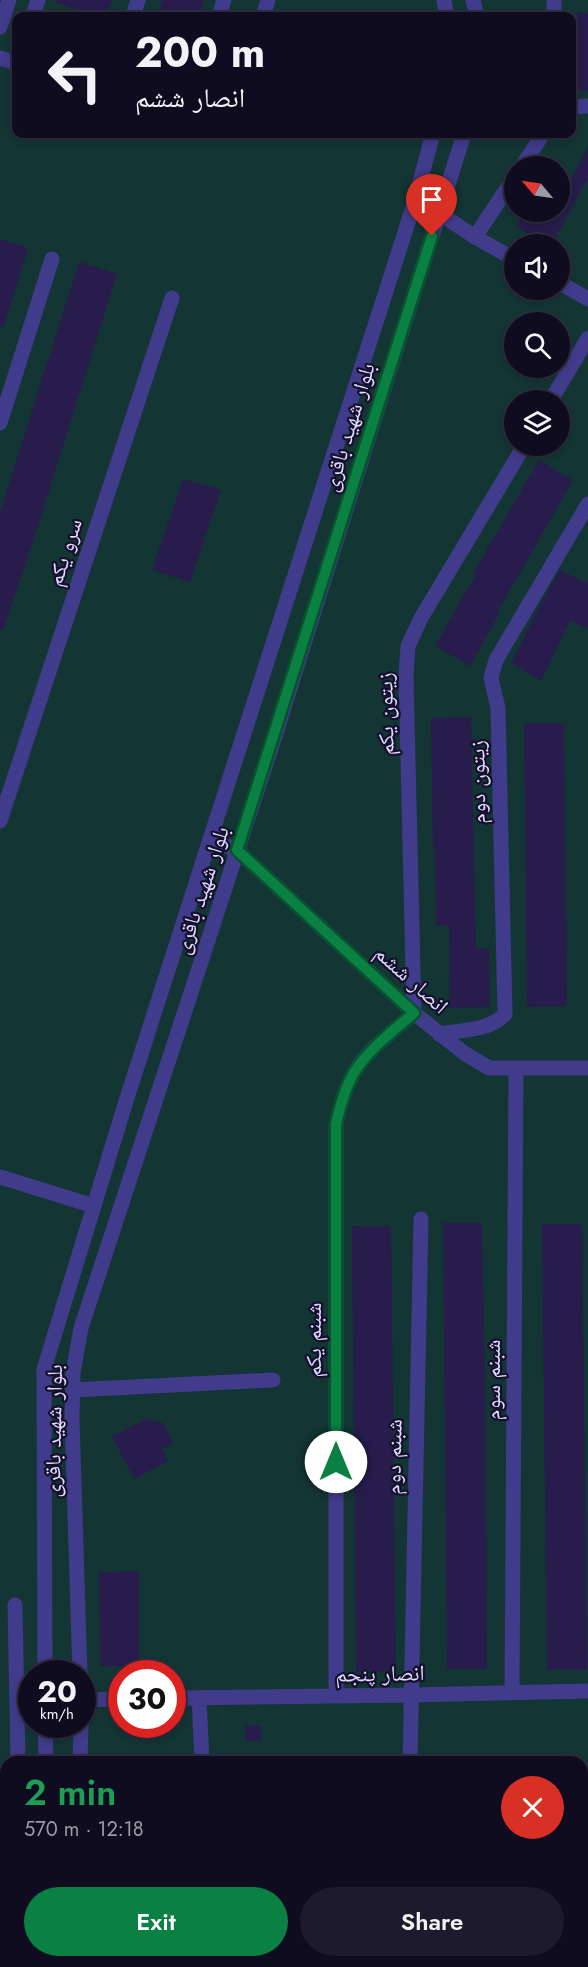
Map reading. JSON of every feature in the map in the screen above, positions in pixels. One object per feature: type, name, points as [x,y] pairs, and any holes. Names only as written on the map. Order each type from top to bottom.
[{"type":"street","points":[[0,27],[9,0]]},
{"type":"street","name":"بلوار شهید باقری","points":[[45,1660],[44,1369],[210,839],[413,207],[432,138]]},
{"type":"street","name":"بلوار شهید باقری","points":[[80,1660],[72,1420],[73,1373],[81,1328],[237,850],[463,138]]},
{"type":"street","points":[[529,156],[540,138]]},
{"type":"street","points":[[475,237],[504,193]]},
{"type":"street","points":[[439,213],[504,253]]},
{"type":"street","points":[[0,423],[52,259]]},
{"type":"street","points":[[570,289],[588,299]]},
{"type":"street","name":"سرو یکم","points":[[0,821],[172,298]]},
{"type":"street","points":[[557,390],[588,338]]},
{"type":"street","name":"زیتون یکم","points":[[414,1013],[406,687],[408,646],[421,618],[518,456]]},
{"type":"street","name":"زیتون دوم","points":[[439,1034],[490,1025],[499,1021],[505,1014],[498,708],[491,678],[496,660],[588,504]]},
{"type":"street","points":[[210,839],[237,850]]},
{"type":"street","name":"انصار ششم","points":[[237,850],[414,1013],[464,1053],[489,1068],[588,1068]]},
{"type":"street","name":"شبنم یکم","points":[[336,1696],[336,1124],[341,1101],[355,1071],[378,1045],[414,1013]]},
{"type":"street","name":"شبنم سوم","points":[[513,1693],[516,1068]]},
{"type":"street","points":[[0,1176],[94,1206]]},
{"type":"street","name":"شبنم دوم","points":[[410,1756],[421,1219]]},
{"type":"street","points":[[73,1390],[273,1380]]},
{"type":"street","points":[[15,1605],[18,1756]]},
{"type":"street","name":"انصار پنجم","points":[[186,1698],[588,1691]]},
{"type":"street","points":[[199,1698],[202,1756]]},
{"type":"street","points":[[45,1738],[46,1756]]},
{"type":"street","points":[[80,1756],[81,1738]]},
{"type":"green space","points":[[0,0],[588,0],[588,1756],[0,1756]]},
{"type":"building","points":[[57,0],[112,0],[108,12],[86,12],[56,3]]},
{"type":"building","points":[[162,0],[204,0],[200,12],[158,12]]},
{"type":"building","points":[[578,12],[588,13],[588,91],[576,90]]},
{"type":"building","points":[[588,147],[588,177],[570,210],[570,181]]},
{"type":"building","points":[[519,222],[564,222],[557,234],[530,234],[516,227]]},
{"type":"building","points":[[0,239],[28,248],[3,328],[0,327]]},
{"type":"building","points":[[79,262],[117,274],[29,554],[3,630],[0,630],[0,512]]},
{"type":"building","points":[[539,460],[573,480],[497,613],[499,614],[470,666],[435,646],[475,576],[473,574]]},
{"type":"building","points":[[183,479],[221,490],[190,582],[152,570]]},
{"type":"building","points":[[560,570],[588,584],[588,629],[570,621],[541,681],[511,663]]},
{"type":"building","points":[[471,717],[476,948],[489,948],[490,1007],[450,1008],[449,926],[436,926],[431,718]]},
{"type":"building","points":[[524,723],[564,723],[567,1006],[527,1007]]},
{"type":"building","points":[[443,1223],[482,1223],[487,1669],[447,1669]]},
{"type":"building","points":[[542,1224],[582,1224],[587,1670],[547,1670]]},
{"type":"building","points":[[352,1226],[391,1226],[396,1671],[356,1672]]},
{"type":"building","points":[[146,1419],[163,1423],[173,1443],[162,1449],[168,1461],[134,1479],[112,1436]]},
{"type":"building","points":[[139,1571],[139,1660],[108,1660],[108,1666],[100,1666],[99,1572]]},
{"type":"building","points":[[245,1726],[261,1726],[261,1741],[245,1741]]},
{"type":"route","points":[[336,1462],[336,1124],[341,1101],[355,1071],[378,1045],[414,1013],[237,850],[432,236]]}]
